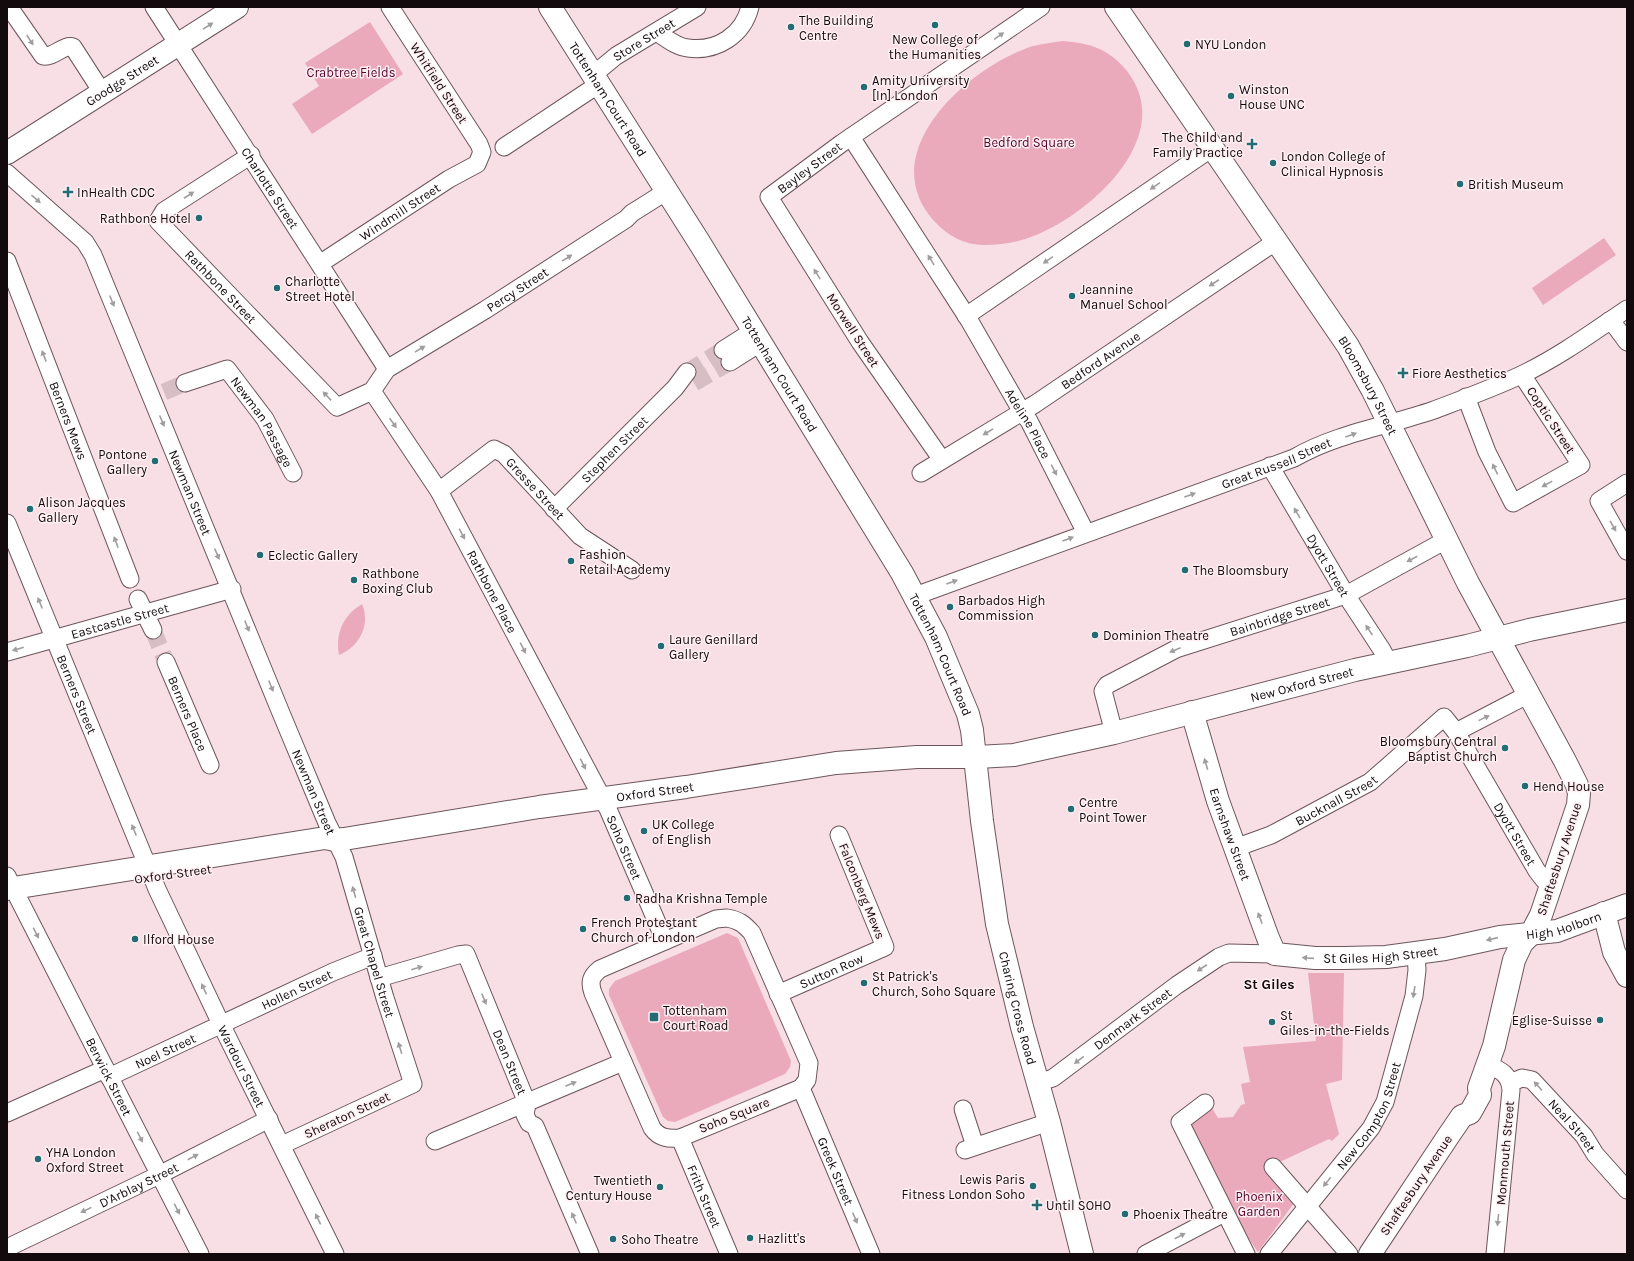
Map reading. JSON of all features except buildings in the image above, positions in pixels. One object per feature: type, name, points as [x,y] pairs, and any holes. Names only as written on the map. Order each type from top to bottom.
[{"type":"main road","name":"Goodge Street","points":[[7,153],[178,43],[237,7]]},
{"type":"main road","name":"Tottenham Court Road","points":[[550,7],[667,191],[915,596],[936,637],[968,714],[977,757]]},
{"type":"main road","points":[[1116,7],[1212,148]]},
{"type":"main road","name":"Bloomsbury Street","points":[[1212,148],[1275,242],[1348,346],[1373,391],[1446,540],[1498,637]]},
{"type":"main road","name":"New Oxford Street","points":[[977,757],[1014,755],[1114,733],[1389,663],[1498,637],[1627,610]]},
{"type":"main road","name":"Shaftesbury Avenue","points":[[1370,1254],[1462,1116],[1462,1110],[1472,1092],[1479,1088],[1494,1046],[1512,966],[1520,947],[1531,934],[1541,915],[1572,827],[1578,805],[1579,793],[1574,778],[1498,637]]},
{"type":"main road","name":"Earnshaw Street","points":[[1192,712],[1206,764],[1234,848],[1275,954]]},
{"type":"main road","name":"Oxford Street","points":[[11,890],[151,871],[218,868],[328,848],[335,840],[605,804],[686,787],[836,763],[917,757],[977,757]]},
{"type":"main road","name":"Charing Cross Road","points":[[977,757],[982,821],[997,924],[1015,999],[1049,1122],[1082,1254]]},
{"type":"main road","name":"High Holborn","points":[[1601,906],[1627,892]]},
{"type":"main road","name":"High Holborn","points":[[1531,934],[1554,918],[1601,906],[1627,905]]},
{"type":"main road","points":[[1601,906],[1614,952],[1627,976]]},
{"type":"main road","name":"St Giles High Street","points":[[1275,954],[1315,958],[1386,957],[1445,949],[1500,937],[1531,934]]},
{"type":"street","points":[[8,7],[43,56],[48,57],[69,46],[73,47],[102,92]]},
{"type":"street","name":"Charlotte Street","points":[[154,7],[321,263],[387,369]]},
{"type":"street","name":"Whitfield Street","points":[[390,7],[479,144],[482,152],[479,161]]},
{"type":"street","name":"Store Street","points":[[596,80],[616,56],[650,35],[658,32],[696,7]]},
{"type":"street","points":[[658,32],[670,42],[688,48],[715,46],[736,34],[742,26],[750,7]]},
{"type":"street","points":[[1041,7],[857,133],[966,316],[1212,148]]},
{"type":"street","points":[[504,146],[596,80]]},
{"type":"street","name":"Bayley Street","points":[[769,197],[857,133]]},
{"type":"street","name":"Rathbone Street","points":[[251,155],[164,212],[158,221],[337,406],[372,391]]},
{"type":"street","name":"Windmill Street","points":[[321,263],[442,184],[477,164],[479,161]]},
{"type":"street","name":"Newman Street","points":[[7,173],[90,248],[158,394],[232,589],[335,840]]},
{"type":"street","name":"Percy Street","points":[[372,391],[387,369],[575,253],[626,219],[632,213],[667,191]]},
{"type":"street","name":"Morwell Street","points":[[769,197],[860,342],[942,460]]},
{"type":"street","name":"Bedford Avenue","points":[[921,473],[1022,412],[1275,242]]},
{"type":"street","name":"Berners Mews","points":[[7,261],[130,579]]},
{"type":"street","name":"Great Russell Street","points":[[915,596],[1086,532],[1294,458],[1307,450],[1388,422],[1410,418],[1466,397],[1522,374],[1568,348],[1627,309]]},
{"type":"street","name":"Adeline Place","points":[[966,316],[1022,412],[1029,421],[1086,532]]},
{"type":"street","points":[[1609,321],[1616,327],[1627,342]]},
{"type":"street","points":[[726,356],[756,337]]},
{"type":"street","name":"Newman Passage","points":[[185,383],[227,369],[265,419],[293,473]]},
{"type":"street","name":"Coptic Street","points":[[1466,397],[1487,452],[1513,503],[1581,465],[1522,374]]},
{"type":"street","name":"Stephen Street","points":[[554,509],[675,388],[691,378]]},
{"type":"street","name":"Rathbone Place","points":[[372,391],[439,491],[605,804]]},
{"type":"street","name":"Gresse Street","points":[[439,491],[494,449],[504,454],[580,536],[632,570]]},
{"type":"street","name":"Dyott Street","points":[[1270,466],[1346,595],[1389,663]]},
{"type":"street","points":[[1627,483],[1599,501],[1627,551]]},
{"type":"street","name":"Berners Street","points":[[7,523],[50,629],[56,638],[151,871]]},
{"type":"street","name":"Bainbridge Street","points":[[1114,733],[1103,691],[1107,685],[1176,649],[1346,595],[1446,540]]},
{"type":"street","name":"Eastcastle Street","points":[[7,652],[56,638],[142,606],[232,589]]},
{"type":"street","points":[[142,606],[153,630]]},
{"type":"street","name":"Berners Place","points":[[166,662],[210,765]]},
{"type":"street","points":[[1456,732],[1529,694]]},
{"type":"street","name":"Dyott Street","points":[[1444,718],[1456,732],[1537,871],[1544,880],[1552,884]]},
{"type":"street","name":"Bucknall Street","points":[[1234,848],[1271,835],[1370,782],[1444,718]]},
{"type":"street","name":"Soho Street","points":[[605,804],[620,835],[665,941]]},
{"type":"street","name":"Falconberg Mews","points":[[839,835],[885,947]]},
{"type":"street","name":"Great Chapel Street","points":[[335,840],[347,867],[367,959],[379,978],[414,1084]]},
{"type":"street","name":"Wardour Street","points":[[151,871],[221,1024],[335,1254]]},
{"type":"street","name":"Berwick Street","points":[[11,890],[200,1254]]},
{"type":"street","name":"Soho Square","points":[[716,919],[736,920],[745,925],[752,933],[809,1063],[807,1080],[801,1088],[680,1138],[664,1138],[656,1134],[652,1128],[593,993],[591,980],[594,973],[600,969],[665,941],[716,919]]},
{"type":"street","name":"Sutton Row","points":[[778,994],[885,947]]},
{"type":"street","name":"Denmark Street","points":[[1037,1083],[1053,1078],[1177,985],[1219,957],[1229,953]]},
{"type":"street","name":"St Giles High Street","points":[[1229,953],[1275,954]]},
{"type":"street","name":"New Compton Street","points":[[1269,1254],[1371,1128],[1385,1102],[1414,996],[1418,970],[1416,953]]},
{"type":"street","name":"Dean Street","points":[[379,978],[466,954],[527,1103],[525,1115],[529,1124],[535,1126],[590,1254]]},
{"type":"street","name":"Hollen Street","points":[[221,1024],[367,959]]},
{"type":"street","name":"Noel Street","points":[[7,1113],[107,1073],[221,1024]]},
{"type":"street","points":[[435,1141],[623,1062]]},
{"type":"street","name":"Monmouth Street","points":[[1488,1065],[1501,1070],[1510,1083],[1495,1254]]},
{"type":"street","name":"Neal Street","points":[[1510,1083],[1522,1078],[1532,1080],[1584,1136],[1595,1154],[1627,1190]]},
{"type":"street","name":"Sheraton Street","points":[[282,1145],[414,1084]]},
{"type":"street","name":"Greek Street","points":[[801,1088],[871,1254]]},
{"type":"street","points":[[1205,1104],[1180,1122],[1224,1213],[1246,1254]]},
{"type":"street","points":[[963,1109],[970,1148],[1049,1122]]},
{"type":"street","name":"D'Arblay Street","points":[[7,1248],[159,1175],[269,1119]]},
{"type":"street","name":"Frith Street","points":[[680,1138],[729,1254]]},
{"type":"street","points":[[1273,1167],[1306,1207],[1349,1254]]},
{"type":"street","points":[[1146,1254],[1224,1213]]},
{"type":"green space","name":"Crabtree Fields","points":[[370,22],[403,74],[312,134],[292,104],[319,86],[305,63]]},
{"type":"green space","name":"Bedford Square","points":[[1063,41],[1082,43],[1098,48],[1113,57],[1127,71],[1140,95],[1142,120],[1135,145],[1122,168],[1103,190],[1081,209],[1058,224],[1036,235],[1011,243],[977,245],[957,239],[945,232],[935,222],[918,195],[914,168],[921,141],[936,116],[957,92],[982,72],[1008,56],[1033,46]]},
{"type":"green space","points":[[1604,238],[1616,255],[1543,305],[1532,288]]},
{"type":"green space","points":[[362,604],[365,620],[361,634],[352,647],[339,655],[338,640],[345,619],[355,608]]},
{"type":"green space","points":[[727,933],[738,938],[791,1061],[790,1067],[785,1074],[675,1122],[668,1121],[663,1117],[609,995],[609,989],[615,981]]},
{"type":"green space","name":"Phoenix Garden","points":[[1308,973],[1344,973],[1342,1080],[1326,1084],[1339,1134],[1332,1141],[1329,1139],[1269,1167],[1294,1203],[1258,1252],[1239,1225],[1187,1122],[1210,1105],[1218,1118],[1233,1117],[1241,1105],[1245,1104],[1241,1084],[1250,1082],[1243,1047],[1316,1041]]},
{"type":"tunnel","points":[[687,372],[723,350]]},
{"type":"tunnel","points":[[694,383],[730,362]]},
{"type":"tunnel","points":[[164,392],[185,383]]},
{"type":"tunnel","points":[[153,630],[166,662]]},
{"type":"place","name":"New College of the Humanities","points":[[935,25]]},
{"type":"place","name":"The Building Centre","points":[[791,27]]},
{"type":"place","name":"NYU London","points":[[1187,44]]},
{"type":"place","name":"Amity University [In] London","points":[[864,87]]},
{"type":"place","name":"Winston House UNC","points":[[1231,96]]},
{"type":"place","name":"The Child and Family Practice","points":[[1252,144]]},
{"type":"place","name":"London College of Clinical Hypnosis","points":[[1273,163]]},
{"type":"place","name":"British Museum","points":[[1460,184]]},
{"type":"place","name":"InHealth CDC","points":[[68,192]]},
{"type":"place","name":"Rathbone Hotel","points":[[199,218]]},
{"type":"place","name":"Charlotte Street Hotel","points":[[277,288]]},
{"type":"place","name":"Jeannine Manuel School","points":[[1072,296]]},
{"type":"place","name":"Fiore Aesthetics","points":[[1403,373]]},
{"type":"place","name":"Pontone Gallery","points":[[155,461]]},
{"type":"place","name":"Alison Jacques Gallery","points":[[30,509]]},
{"type":"place","name":"Eclectic Gallery","points":[[260,555]]},
{"type":"place","name":"Fashion Retail Academy","points":[[571,561]]},
{"type":"place","name":"The Bloomsbury","points":[[1185,570]]},
{"type":"place","name":"Rathbone Boxing Club","points":[[354,580]]},
{"type":"place","name":"Barbados High Commission","points":[[950,607]]},
{"type":"place","name":"Dominion Theatre","points":[[1095,635]]},
{"type":"place","name":"Laure Genillard Gallery","points":[[661,646]]},
{"type":"place","name":"Bloomsbury Central Baptist Church","points":[[1505,748]]},
{"type":"place","name":"Hend House","points":[[1525,786]]},
{"type":"place","name":"Centre Point Tower","points":[[1071,809]]},
{"type":"place","name":"UK College of English","points":[[644,831]]},
{"type":"place","name":"Radha Krishna Temple","points":[[627,898]]},
{"type":"place","name":"French Protestant Church of London","points":[[583,929]]},
{"type":"place","name":"Ilford House","points":[[135,939]]},
{"type":"place","name":"St Patrick's Church, Soho Square","points":[[864,983]]},
{"type":"place","name":"Tottenham Court Road","points":[[654,1017]]},
{"type":"place","name":"Eglise-Suisse","points":[[1600,1020]]},
{"type":"place","name":"St Giles-in-the-Fields","points":[[1272,1022]]},
{"type":"place","name":"YHA London Oxford Street","points":[[38,1159]]},
{"type":"place","name":"Lewis Paris Fitness London Soho","points":[[1033,1186]]},
{"type":"place","name":"Twentieth Century House","points":[[660,1187]]},
{"type":"place","name":"Until SOHO","points":[[1037,1205]]},
{"type":"place","name":"Phoenix Theatre","points":[[1125,1214]]},
{"type":"place","name":"Hazlitt's","points":[[750,1238]]},
{"type":"place","name":"Soho Theatre","points":[[613,1239]]},
{"type":"district","name":"St Giles","points":[[1269,984]]}]
